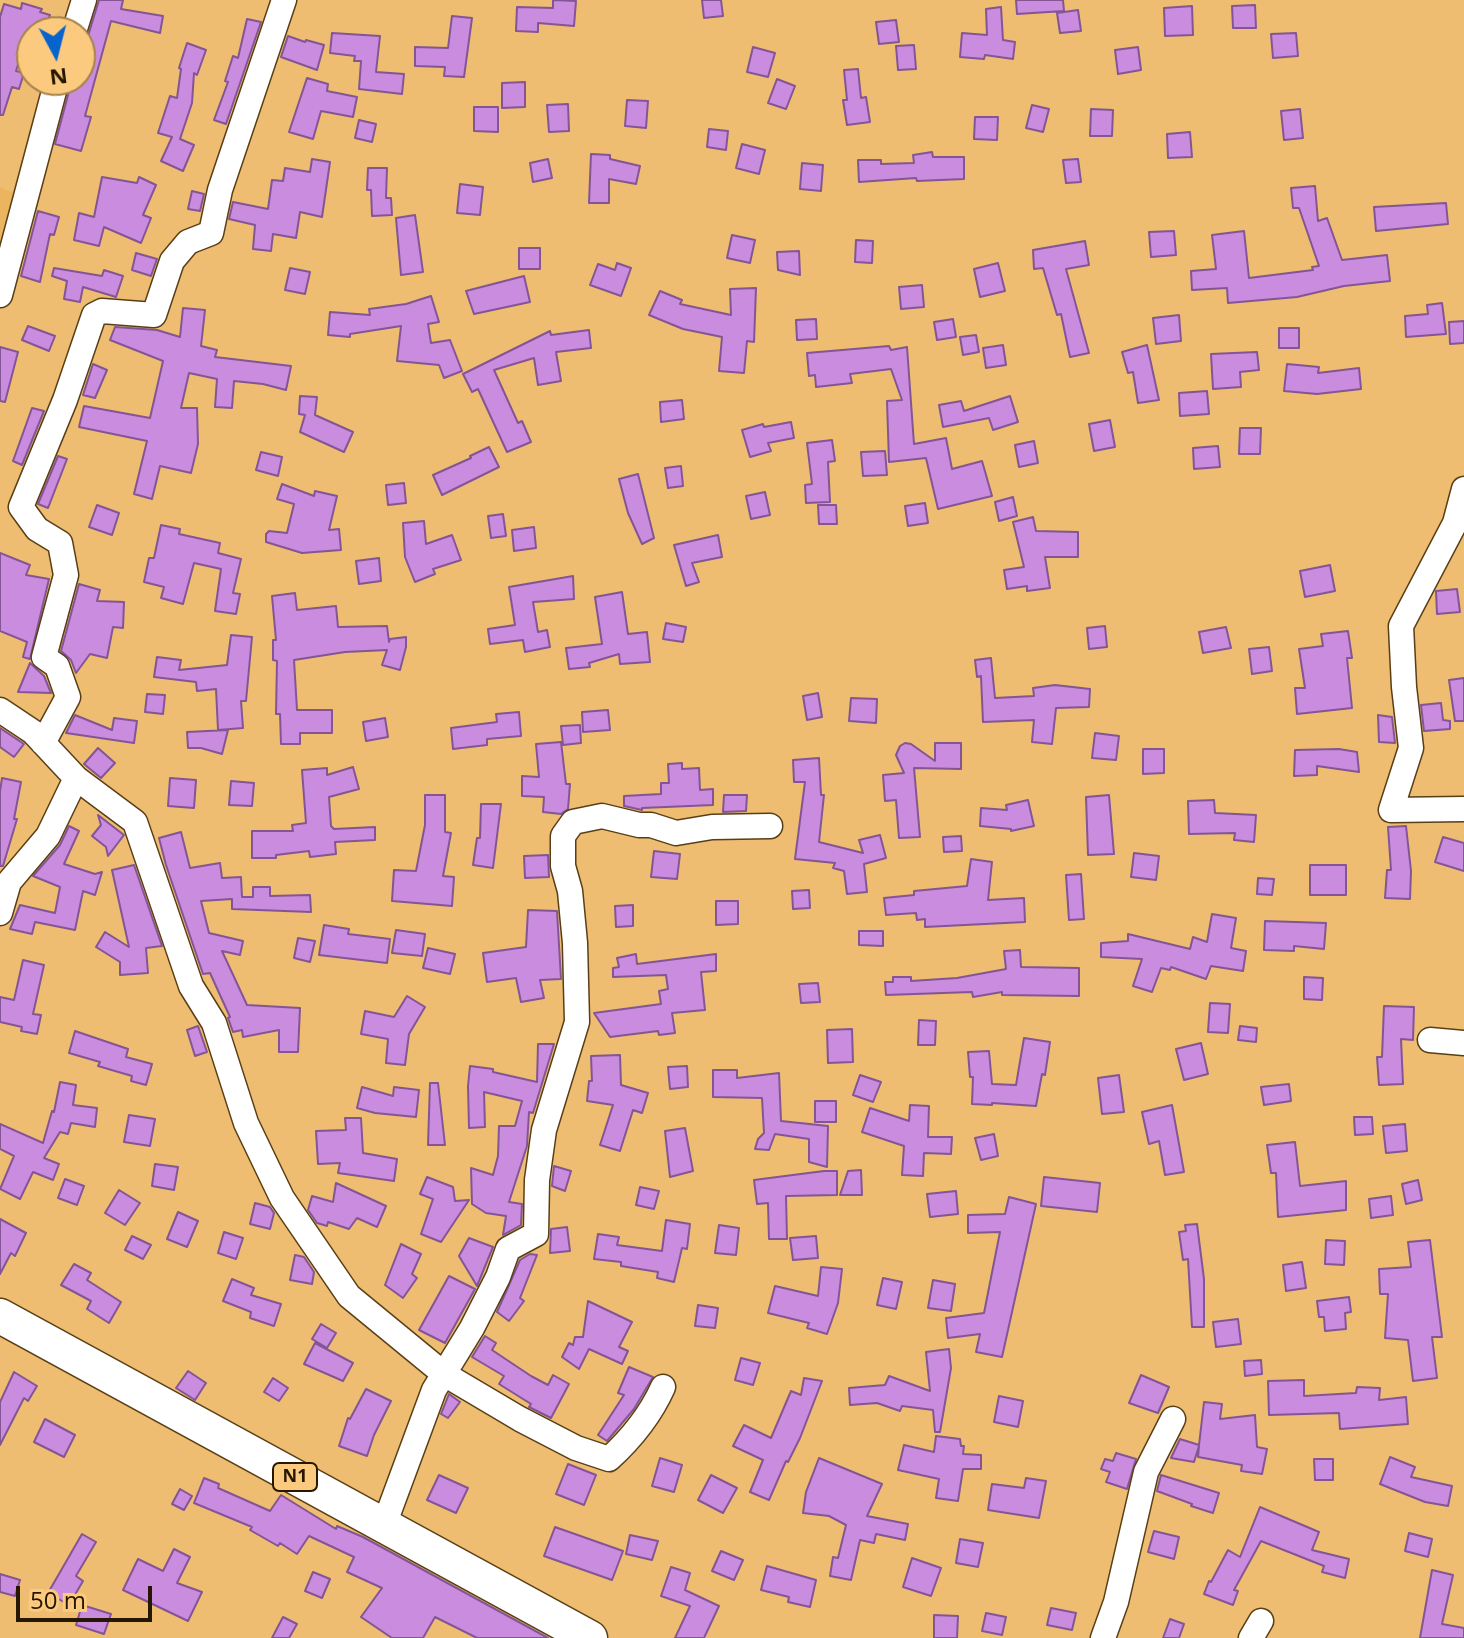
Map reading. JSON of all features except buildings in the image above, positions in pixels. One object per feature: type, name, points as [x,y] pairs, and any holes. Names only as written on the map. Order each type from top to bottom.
[{"type":"highway","name":"N1","points":[[0,1316],[590,1638]]},
{"type":"street","points":[[43,743],[68,697],[57,666],[44,657],[66,575],[60,543],[37,529],[21,507],[65,400],[94,315],[102,311],[154,315],[172,261],[188,242],[211,233],[220,190],[284,0]]},
{"type":"street","points":[[0,295],[53,96]]},
{"type":"street","points":[[1464,489],[1455,523],[1401,626],[1411,748],[1391,810],[1464,809]]},
{"type":"street","points":[[0,710],[33,732],[76,778],[135,822],[191,986],[214,1023],[246,1123],[282,1198],[349,1296],[444,1374],[576,1448],[609,1459],[635,1435],[663,1387]]},
{"type":"street","points":[[0,913],[9,882],[48,836],[76,778]]},
{"type":"street","points":[[384,1525],[434,1390],[492,1290],[508,1249],[536,1234],[537,1180],[544,1130],[577,1022],[575,943],[570,891],[563,866],[563,836],[573,822],[602,816],[676,833],[712,827],[770,826]]},
{"type":"street","points":[[1430,1040],[1464,1043]]},
{"type":"street","points":[[1103,1638],[1116,1602],[1146,1472],[1173,1419]]},
{"type":"shaded area","points":[[0,187],[14,193],[0,240]]}]
